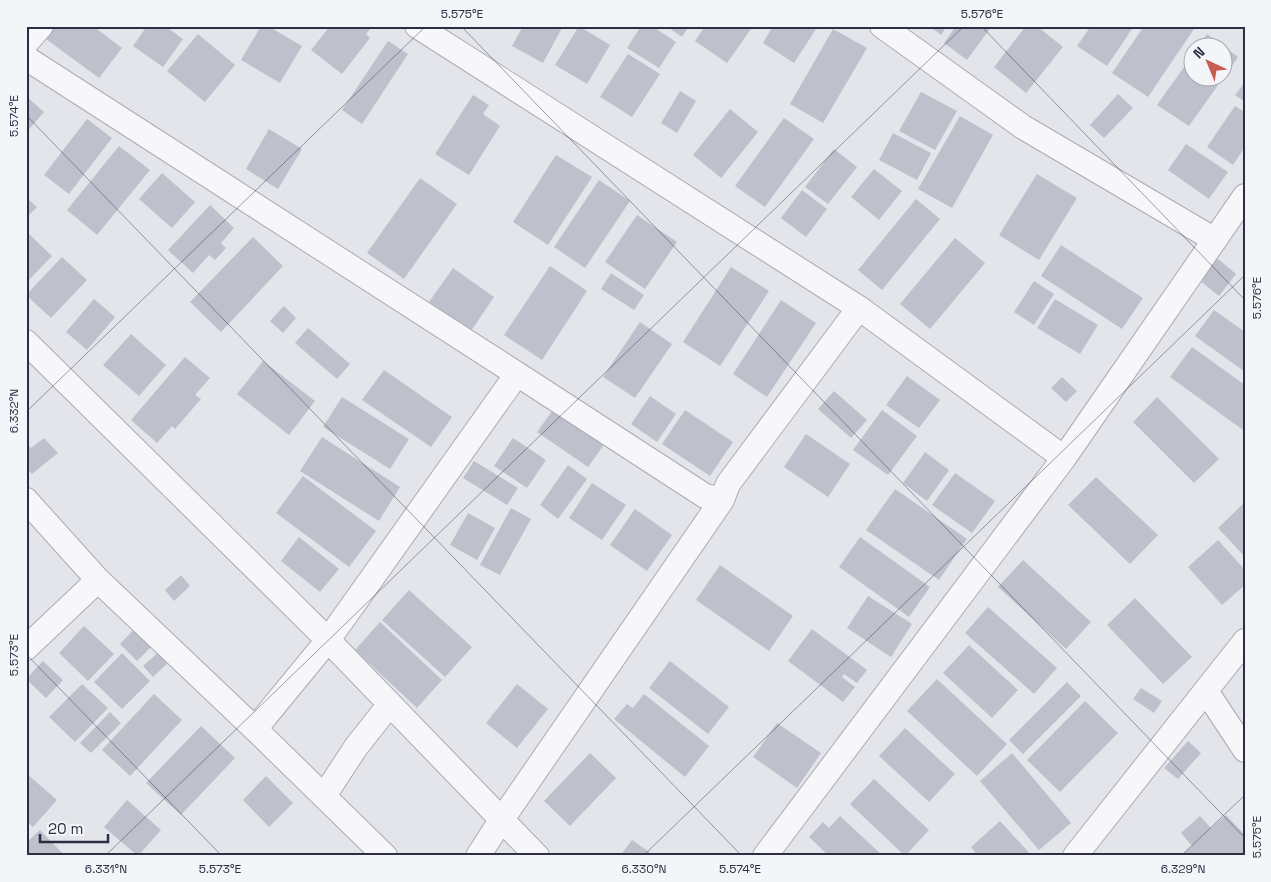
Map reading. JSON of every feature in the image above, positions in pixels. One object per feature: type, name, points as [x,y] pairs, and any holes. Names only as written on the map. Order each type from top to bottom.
[{"type":"street","points":[[26,43],[40,26]]},
{"type":"street","points":[[416,26],[859,308],[1064,458]]},
{"type":"street","points":[[882,26],[1023,127],[1215,240]]},
{"type":"street","points":[[26,58],[705,496],[722,500]]},
{"type":"street","points":[[765,856],[1064,458],[1245,196]]},
{"type":"street","points":[[478,856],[722,500],[728,484],[859,308]]},
{"type":"street","points":[[26,342],[328,640],[537,856]]},
{"type":"street","points":[[255,729],[328,640],[517,374]]},
{"type":"street","points":[[26,500],[98,580],[385,856]]},
{"type":"street","points":[[26,648],[98,580]]},
{"type":"street","points":[[1075,856],[1245,641]]},
{"type":"street","points":[[1206,691],[1245,750]]},
{"type":"street","points":[[324,796],[356,747],[390,704]]},
{"type":"building","points":[[56,26],[93,26],[122,48],[99,78],[46,39]]},
{"type":"building","points":[[147,26],[165,26],[183,39],[163,67],[133,46]]},
{"type":"building","points":[[261,26],[268,26],[302,46],[280,83],[241,60]]},
{"type":"building","points":[[330,26],[368,26],[371,28],[366,34],[370,38],[342,74],[311,50]]},
{"type":"building","points":[[523,26],[563,26],[543,63],[512,46]]},
{"type":"building","points":[[579,26],[610,45],[587,84],[555,65]]},
{"type":"building","points":[[641,26],[652,26],[676,42],[659,68],[627,48]]},
{"type":"building","points":[[666,26],[689,26],[682,37]]},
{"type":"building","points":[[705,26],[753,26],[727,63],[695,41]]},
{"type":"building","points":[[773,26],[818,26],[794,63],[763,43]]},
{"type":"building","points":[[929,26],[947,26],[941,35]]},
{"type":"building","points":[[956,26],[992,26],[967,60],[944,43]]},
{"type":"building","points":[[1026,26],[1037,26],[1063,47],[1026,93],[994,67]]},
{"type":"building","points":[[1091,26],[1134,26],[1107,66],[1077,46]]},
{"type":"building","points":[[1144,26],[1196,26],[1188,38],[1184,38],[1184,44],[1148,97],[1112,73]]},
{"type":"building","points":[[833,29],[867,48],[823,123],[790,104]]},
{"type":"building","points":[[198,34],[235,65],[205,102],[167,71]]},
{"type":"building","points":[[1207,34],[1212,38],[1204,38]]},
{"type":"building","points":[[388,41],[408,54],[362,124],[342,110]]},
{"type":"building","points":[[628,54],[660,74],[632,117],[600,97]]},
{"type":"building","points":[[1234,54],[1238,57],[1234,63]]},
{"type":"building","points":[[1184,67],[1184,88],[1216,88],[1189,126],[1157,105]]},
{"type":"building","points":[[1245,82],[1245,102],[1235,95]]},
{"type":"building","points":[[680,91],[696,101],[677,133],[661,123]]},
{"type":"building","points":[[921,92],[957,111],[935,150],[899,131]]},
{"type":"building","points":[[1118,94],[1133,108],[1104,138],[1090,125]]},
{"type":"building","points":[[473,95],[489,105],[483,114],[500,126],[469,175],[435,154]]},
{"type":"building","points":[[26,96],[44,112],[26,133]]},
{"type":"building","points":[[1235,106],[1245,112],[1245,147],[1233,165],[1207,147]]},
{"type":"building","points":[[730,109],[758,132],[721,178],[693,155]]},
{"type":"building","points":[[960,116],[993,135],[952,208],[918,189]]},
{"type":"building","points":[[784,118],[814,139],[765,207],[735,186]]},
{"type":"building","points":[[87,119],[112,138],[69,194],[44,175]]},
{"type":"building","points":[[269,129],[302,149],[278,189],[246,169]]},
{"type":"building","points":[[893,133],[931,153],[917,180],[879,160]]},
{"type":"building","points":[[1186,144],[1228,172],[1209,199],[1168,170]]},
{"type":"building","points":[[119,146],[150,170],[97,235],[67,210]]},
{"type":"building","points":[[834,149],[857,167],[828,204],[805,187]]},
{"type":"building","points":[[556,155],[592,177],[548,245],[513,222]]},
{"type":"building","points":[[874,169],[902,191],[879,220],[851,197]]},
{"type":"building","points":[[162,173],[195,202],[172,228],[139,199]]},
{"type":"building","points":[[1037,174],[1077,198],[1039,260],[999,235]]},
{"type":"building","points":[[420,178],[457,204],[404,279],[367,253]]},
{"type":"building","points":[[599,180],[630,201],[585,268],[554,247]]},
{"type":"building","points":[[802,190],[827,209],[806,237],[781,218]]},
{"type":"building","points":[[26,197],[37,207],[26,218]]},
{"type":"building","points":[[916,199],[940,219],[882,290],[858,270]]},
{"type":"building","points":[[210,205],[234,228],[221,243],[226,248],[215,260],[209,255],[193,273],[168,250]]},
{"type":"building","points":[[637,215],[677,242],[645,289],[605,262]]},
{"type":"building","points":[[26,233],[52,256],[26,283]]},
{"type":"building","points":[[253,237],[283,266],[221,332],[190,302]]},
{"type":"building","points":[[955,238],[985,263],[930,329],[900,304]]},
{"type":"building","points":[[1061,245],[1143,298],[1122,329],[1041,276]]},
{"type":"building","points":[[62,257],[87,280],[51,318],[26,295]]},
{"type":"building","points":[[1217,258],[1236,274],[1219,296],[1199,280]]},
{"type":"building","points":[[550,266],[587,291],[542,360],[504,335]]},
{"type":"building","points":[[731,267],[769,291],[720,366],[683,342]]},
{"type":"building","points":[[453,268],[494,297],[471,331],[429,302]]},
{"type":"building","points":[[611,273],[644,295],[634,310],[601,289]]},
{"type":"building","points":[[1034,281],[1054,294],[1034,325],[1014,312]]},
{"type":"building","points":[[94,299],[115,317],[87,350],[66,332]]},
{"type":"building","points":[[1055,299],[1098,325],[1080,354],[1037,328]]},
{"type":"building","points":[[781,300],[816,323],[767,397],[733,374]]},
{"type":"building","points":[[284,306],[296,318],[283,333],[270,321]]},
{"type":"building","points":[[1214,310],[1245,332],[1245,372],[1195,336]]},
{"type":"building","points":[[640,322],[672,344],[635,398],[603,377]]},
{"type":"building","points":[[308,328],[350,364],[337,379],[295,343]]},
{"type":"building","points":[[131,334],[166,365],[139,396],[103,365]]},
{"type":"building","points":[[1192,347],[1245,385],[1245,427],[1243,430],[1170,377]]},
{"type":"building","points":[[185,357],[210,378],[195,395],[201,399],[175,429],[172,426],[157,443],[131,420]]},
{"type":"building","points":[[263,361],[315,401],[289,435],[237,394]]},
{"type":"building","points":[[384,370],[452,417],[431,447],[362,400]]},
{"type":"building","points":[[907,376],[940,400],[919,428],[886,405]]},
{"type":"building","points":[[1062,377],[1077,391],[1066,402],[1051,388]]},
{"type":"building","points":[[834,391],[867,420],[851,438],[818,409]]},
{"type":"building","points":[[650,396],[676,414],[657,442],[631,424]]},
{"type":"building","points":[[342,397],[409,439],[390,469],[323,427]]},
{"type":"building","points":[[1157,397],[1219,459],[1194,483],[1133,422]]},
{"type":"building","points":[[555,407],[606,442],[588,467],[537,432]]},
{"type":"building","points":[[685,410],[733,442],[710,476],[662,444]]},
{"type":"building","points":[[882,410],[917,436],[888,475],[853,450]]},
{"type":"building","points":[[806,434],[850,464],[828,497],[784,467]]},
{"type":"building","points":[[322,437],[400,487],[379,521],[300,471]]},
{"type":"building","points":[[44,438],[58,453],[32,474],[26,467],[26,447],[28,445],[31,448]]},
{"type":"building","points":[[513,438],[546,460],[527,488],[494,466]]},
{"type":"building","points":[[925,452],[949,470],[927,501],[903,483]]},
{"type":"building","points":[[474,461],[518,488],[507,505],[463,478]]},
{"type":"building","points":[[568,465],[587,479],[558,519],[540,505]]},
{"type":"building","points":[[955,473],[995,501],[972,533],[932,505]]},
{"type":"building","points":[[303,476],[376,531],[349,567],[276,513]]},
{"type":"building","points":[[1096,477],[1158,535],[1130,564],[1068,505]]},
{"type":"building","points":[[592,483],[626,505],[602,540],[569,518]]},
{"type":"building","points":[[895,489],[967,539],[939,580],[866,530]]},
{"type":"building","points":[[1245,502],[1245,557],[1218,528]]},
{"type":"building","points":[[511,508],[531,519],[500,575],[480,565]]},
{"type":"building","points":[[635,509],[672,535],[647,571],[610,545]]},
{"type":"building","points":[[468,513],[495,528],[477,560],[450,545]]},
{"type":"building","points":[[299,537],[339,569],[320,592],[281,561]]},
{"type":"building","points":[[860,537],[930,587],[909,617],[839,567]]},
{"type":"building","points":[[1218,540],[1245,570],[1245,585],[1222,605],[1188,567]]},
{"type":"building","points":[[1023,560],[1091,622],[1066,649],[998,587]]},
{"type":"building","points":[[720,565],[793,616],[769,651],[696,600]]},
{"type":"building","points":[[181,575],[190,586],[174,601],[165,590]]},
{"type":"building","points":[[409,590],[472,647],[445,677],[382,620]]},
{"type":"building","points":[[868,596],[912,624],[891,657],[847,628]]},
{"type":"building","points":[[1135,598],[1192,657],[1163,684],[1107,625]]},
{"type":"building","points":[[988,607],[1057,668],[1034,694],[965,633]]},
{"type":"building","points":[[380,622],[442,680],[417,708],[355,650]]},
{"type":"building","points":[[140,623],[157,641],[137,661],[120,644]]},
{"type":"building","points":[[84,626],[114,654],[88,681],[59,653]]},
{"type":"building","points":[[812,629],[867,670],[857,683],[844,674],[842,677],[855,687],[843,702],[788,661]]},
{"type":"building","points":[[969,645],[1018,690],[992,718],[943,673]]},
{"type":"building","points":[[162,649],[171,660],[153,677],[143,666]]},
{"type":"building","points":[[122,653],[150,681],[122,709],[94,682]]},
{"type":"building","points":[[43,661],[63,680],[46,698],[26,679]]},
{"type":"building","points":[[670,661],[729,707],[708,734],[649,688]]},
{"type":"building","points":[[937,679],[1007,744],[977,776],[907,711]]},
{"type":"building","points":[[1067,682],[1081,696],[1023,754],[1009,740]]},
{"type":"building","points":[[82,684],[108,708],[75,742],[49,717]]},
{"type":"building","points":[[517,684],[548,709],[517,748],[486,723]]},
{"type":"building","points":[[1141,688],[1162,701],[1154,713],[1133,699]]},
{"type":"building","points":[[154,694],[182,720],[130,776],[102,750]]},
{"type":"building","points":[[644,694],[709,746],[685,777],[614,719],[627,704],[633,708]]},
{"type":"building","points":[[1085,701],[1118,733],[1060,792],[1027,760]]},
{"type":"building","points":[[110,712],[121,723],[91,753],[80,743]]},
{"type":"building","points":[[777,723],[821,753],[797,788],[753,757]]},
{"type":"building","points":[[201,726],[235,758],[181,815],[146,783]]},
{"type":"building","points":[[905,728],[955,774],[929,802],[879,756]]},
{"type":"building","points":[[1188,741],[1201,753],[1178,779],[1164,768]]},
{"type":"building","points":[[590,753],[616,778],[570,826],[544,801]]},
{"type":"building","points":[[1012,753],[1071,823],[1039,850],[980,781]]},
{"type":"building","points":[[26,773],[57,800],[33,827],[26,821]]},
{"type":"building","points":[[266,776],[293,803],[269,827],[243,800]]},
{"type":"building","points":[[874,779],[929,830],[905,856],[850,804]]},
{"type":"building","points":[[127,800],[161,830],[138,856],[104,827]]},
{"type":"building","points":[[1226,815],[1245,835],[1245,856],[1181,856],[1192,846],[1181,833],[1200,816],[1211,828]]},
{"type":"building","points":[[840,816],[883,856],[829,856],[809,837],[823,822],[829,828]]},
{"type":"building","points":[[1000,821],[1032,856],[978,856],[971,847]]},
{"type":"building","points":[[40,830],[63,856],[26,856],[26,843]]},
{"type":"building","points":[[632,840],[655,856],[620,856]]}]
